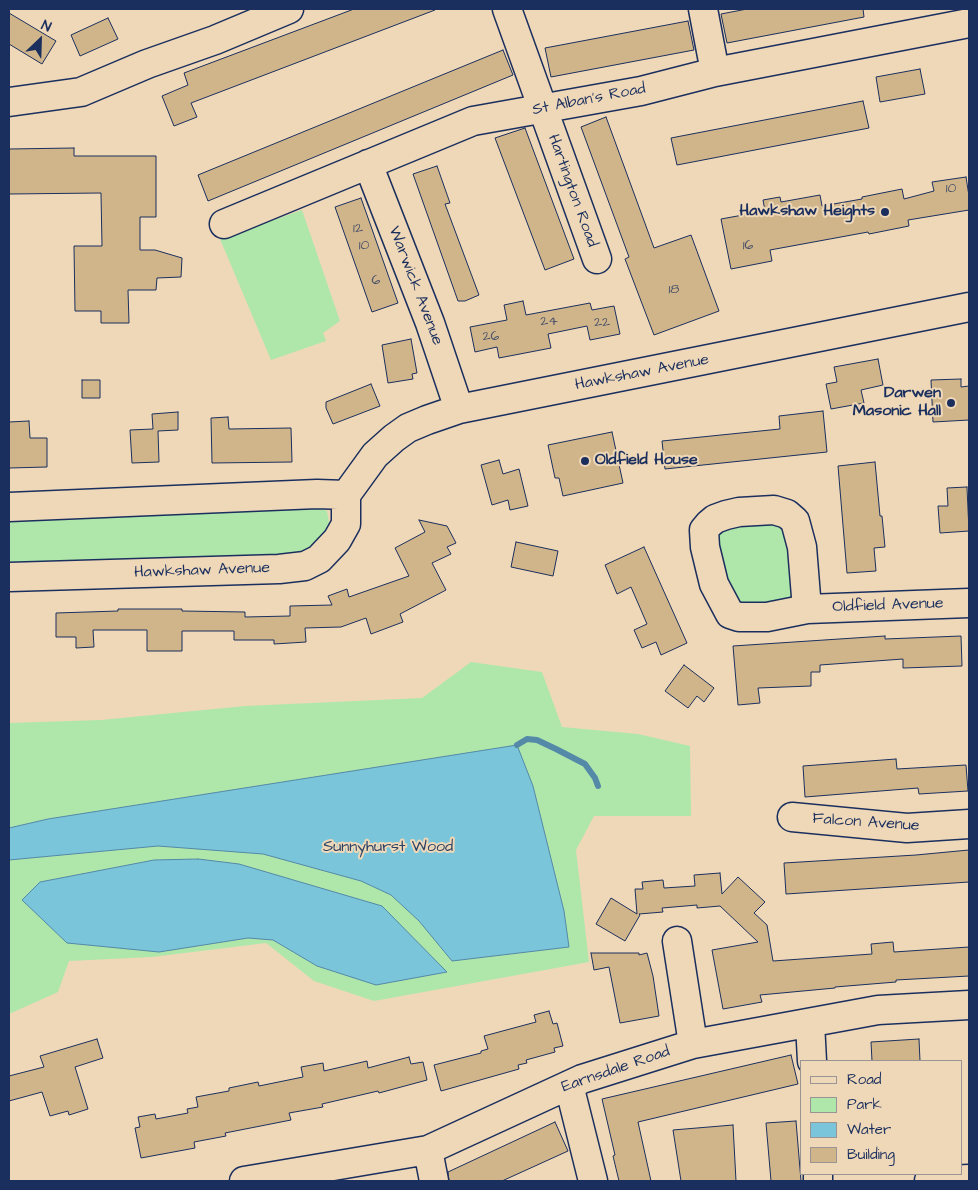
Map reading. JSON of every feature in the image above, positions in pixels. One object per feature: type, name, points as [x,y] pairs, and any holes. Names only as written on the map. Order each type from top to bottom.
[{"type":"street","points":[[9,102],[81,92],[147,64],[215,40],[289,9]]},
{"type":"street","name":"Hartington Road","points":[[508,9],[542,109],[597,259]]},
{"type":"street","points":[[703,9],[715,72]]},
{"type":"street","name":"St Alban's Road","points":[[224,224],[473,121],[640,91],[922,20],[969,23]]},
{"type":"street","name":"Warwick Avenue","points":[[368,164],[430,323],[460,410]]},
{"type":"street","name":"Hawkshaw Avenue","points":[[9,577],[279,569],[305,566],[319,559],[337,540],[346,524],[346,495],[375,455],[408,428],[426,420],[460,410],[969,307]]},
{"type":"street","points":[[9,507],[317,494],[346,495]]},
{"type":"street","name":"Oldfield Avenue","points":[[807,608],[802,547],[795,521],[791,517],[774,510],[739,512],[715,519],[704,530],[704,547],[714,584],[730,614],[739,617],[767,617],[807,608],[969,603]]},
{"type":"street","name":"Falcon Avenue","points":[[792,817],[907,828],[969,824]]},
{"type":"street","points":[[677,941],[693,1044]]},
{"type":"street","name":"Earnsdale Road","points":[[259,1180],[428,1150],[582,1079],[693,1044],[878,1010],[969,1005]]},
{"type":"street","points":[[810,1023],[812,1060]]},
{"type":"street","points":[[569,1085],[593,1181]]},
{"type":"street","points":[[428,1150],[434,1181]]},
{"type":"street","points":[[929,1181],[969,1179]]},
{"type":"green space","points":[[302,210],[340,321],[323,333],[326,341],[271,360],[220,239]]},
{"type":"green space","points":[[315,505],[327,511],[329,522],[328,534],[304,555],[9,565],[9,518]]},
{"type":"green space","points":[[773,517],[789,535],[793,601],[737,605],[725,596],[716,527]]},
{"type":"green space","name":"Sunnyhurst Wood","points":[[471,662],[542,672],[562,727],[638,734],[690,746],[691,816],[594,816],[576,850],[589,962],[374,1001],[314,981],[266,943],[152,957],[69,961],[58,992],[9,1014],[9,723],[101,720],[245,706],[422,698]]},
{"type":"water","points":[[517,745],[533,786],[564,911],[569,947],[452,961],[419,921],[391,895],[361,881],[263,854],[158,846],[9,860],[9,828],[48,819]]},
{"type":"water","points":[[198,859],[239,864],[382,906],[447,972],[376,985],[317,966],[273,940],[248,938],[159,952],[67,943],[22,900],[40,882],[154,860]]},
{"type":"building","points":[[354,9],[435,10],[191,103],[197,117],[174,126],[162,96],[188,85],[184,73]]},
{"type":"building","points":[[747,9],[863,9],[864,17],[727,43],[721,14]]},
{"type":"building","points":[[9,13],[56,41],[42,64],[9,44]]},
{"type":"building","points":[[108,18],[118,39],[80,56],[71,35]]},
{"type":"building","points":[[688,21],[694,50],[551,77],[545,48]]},
{"type":"building","points":[[503,50],[513,75],[208,201],[198,175]]},
{"type":"building","points":[[920,69],[925,94],[880,102],[876,77]]},
{"type":"building","points":[[863,101],[869,128],[677,165],[671,138]]},
{"type":"building","points":[[606,117],[654,248],[691,235],[719,311],[654,335],[625,259],[629,257],[581,127]]},
{"type":"building","points":[[525,128],[574,259],[545,270],[495,138]]},
{"type":"building","points":[[74,148],[74,156],[156,156],[156,217],[140,217],[140,250],[155,250],[182,258],[181,277],[157,278],[156,290],[128,290],[129,323],[101,323],[101,311],[75,311],[74,246],[102,246],[101,193],[9,194],[9,149]]},
{"type":"building","points":[[437,166],[450,203],[445,204],[479,295],[465,301],[458,301],[413,174]]},
{"type":"building","points":[[966,177],[969,210],[908,220],[909,226],[770,250],[772,261],[731,269],[721,219],[765,211],[763,200],[780,197],[781,202],[820,195],[822,206],[902,189],[904,199],[934,191],[932,182]]},
{"type":"building","points":[[361,198],[398,303],[372,312],[335,207]]},
{"type":"building","points":[[523,301],[526,315],[590,303],[592,310],[614,306],[620,334],[590,340],[587,326],[548,334],[551,348],[499,358],[497,347],[475,352],[470,327],[507,320],[504,305]]},
{"type":"building","points":[[411,339],[417,373],[412,374],[413,379],[388,383],[382,345]]},
{"type":"building","points":[[878,359],[883,385],[861,390],[864,403],[831,409],[826,384],[837,382],[834,367]]},
{"type":"building","name":"Darwen Masonic Hall","points":[[961,379],[961,387],[969,386],[969,420],[933,422],[931,380]]},
{"type":"building","points":[[82,380],[100,380],[100,398],[82,398]]},
{"type":"building","points":[[371,384],[380,406],[333,424],[326,408],[326,402]]},
{"type":"building","points":[[823,411],[827,452],[665,469],[662,441],[780,429],[779,416]]},
{"type":"building","points":[[178,412],[178,430],[158,431],[159,462],[132,463],[130,430],[153,429],[152,414]]},
{"type":"building","points":[[228,417],[229,429],[291,428],[292,462],[212,463],[211,418]]},
{"type":"building","points":[[29,421],[30,438],[47,438],[47,467],[9,468],[9,422]]},
{"type":"building","name":"Oldfield House","points":[[612,432],[623,483],[563,496],[559,478],[555,478],[548,445]]},
{"type":"building","points":[[499,460],[503,474],[519,469],[528,506],[510,510],[508,500],[492,505],[481,465]]},
{"type":"building","points":[[875,462],[885,547],[874,548],[876,571],[847,573],[838,466]]},
{"type":"building","points":[[967,487],[969,531],[940,533],[938,506],[948,506],[947,488]]},
{"type":"building","points":[[419,520],[447,526],[456,543],[447,547],[451,554],[432,563],[446,590],[400,614],[403,622],[371,634],[366,618],[341,627],[305,628],[306,642],[274,644],[274,640],[234,640],[234,631],[182,631],[182,651],[147,651],[147,630],[93,630],[94,647],[76,648],[76,637],[56,637],[56,613],[118,611],[118,609],[182,609],[182,611],[245,612],[245,617],[290,616],[290,606],[332,605],[328,596],[347,589],[349,597],[409,576],[395,548],[425,532]]},
{"type":"building","points":[[516,542],[558,551],[553,576],[511,567]]},
{"type":"building","points":[[644,547],[687,643],[661,655],[656,642],[642,648],[634,630],[647,624],[631,587],[617,594],[605,565]]},
{"type":"building","points":[[885,636],[885,639],[961,636],[962,666],[903,668],[903,659],[820,665],[820,672],[811,672],[811,686],[758,688],[760,703],[738,705],[733,646]]},
{"type":"building","points":[[684,665],[714,688],[704,702],[697,696],[688,708],[665,691]]},
{"type":"building","points":[[896,759],[897,769],[966,765],[968,791],[919,794],[918,788],[805,797],[803,766]]},
{"type":"building","points":[[969,850],[969,882],[786,894],[784,863]]},
{"type":"building","points":[[720,873],[722,894],[738,877],[765,902],[754,913],[767,925],[773,961],[872,954],[871,944],[893,942],[894,952],[969,947],[969,976],[896,980],[896,982],[760,995],[762,1002],[723,1009],[712,950],[758,942],[720,906],[697,908],[697,905],[662,908],[663,912],[639,914],[625,941],[596,924],[611,898],[637,914],[635,889],[643,889],[642,882],[663,880],[664,888],[695,886],[694,875]]},
{"type":"building","points":[[591,953],[639,953],[639,955],[647,953],[653,976],[659,1016],[620,1023],[609,967],[594,970]]},
{"type":"building","points":[[549,1011],[553,1024],[557,1023],[563,1046],[554,1048],[555,1052],[526,1060],[527,1063],[518,1065],[519,1069],[441,1091],[434,1065],[481,1053],[481,1051],[488,1049],[484,1036],[536,1022],[534,1015]]},
{"type":"building","points":[[97,1039],[103,1058],[75,1067],[88,1109],[69,1115],[68,1111],[50,1116],[42,1092],[9,1101],[9,1076],[44,1067],[40,1056]]},
{"type":"building","points":[[919,1039],[920,1060],[872,1060],[871,1042]]},
{"type":"building","points":[[791,1055],[798,1084],[638,1122],[651,1181],[619,1181],[602,1099]]},
{"type":"building","points":[[409,1057],[411,1064],[423,1062],[427,1080],[379,1093],[378,1091],[322,1104],[323,1107],[289,1113],[291,1120],[225,1133],[226,1136],[194,1142],[195,1148],[141,1158],[135,1128],[140,1127],[138,1117],[155,1114],[156,1119],[188,1113],[187,1109],[198,1107],[196,1097],[229,1091],[229,1088],[258,1082],[259,1086],[303,1077],[301,1067],[323,1063],[324,1071],[367,1061],[368,1068]]},
{"type":"building","points":[[796,1121],[801,1181],[771,1181],[766,1123]]},
{"type":"building","points":[[555,1122],[568,1151],[502,1181],[449,1181],[448,1172]]},
{"type":"building","points":[[733,1125],[736,1181],[681,1181],[673,1130]]},
{"type":"waterway","points":[[517,745],[527,739],[537,740],[556,749],[585,764],[598,786]]},
{"type":"place","name":"Hawkshaw Heights","points":[[885,212]]},
{"type":"place","name":"Darwen Masonic Hall","points":[[951,403]]},
{"type":"place","name":"Oldfield House","points":[[585,461]]}]
